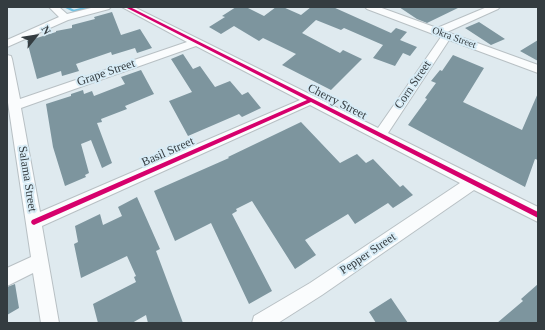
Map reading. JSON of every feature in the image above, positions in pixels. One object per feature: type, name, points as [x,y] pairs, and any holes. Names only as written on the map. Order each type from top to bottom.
[{"type":"street","points":[[54,7],[65,18]]},
{"type":"street","points":[[7,44],[65,18],[106,7]]},
{"type":"street","name":"Cherry Street","points":[[127,7],[538,215]]},
{"type":"street","name":"Okra Street","points":[[370,7],[538,69]]},
{"type":"street","points":[[442,33],[495,7]]},
{"type":"street","name":"Corn Street","points":[[380,135],[442,33]]},
{"type":"street","name":"Grape Street","points":[[16,105],[197,42]]},
{"type":"street","name":"Salama Street","points":[[7,59],[16,105],[50,323]]},
{"type":"street","name":"Basil Street","points":[[34,222],[311,100]]},
{"type":"street","name":"Pepper Street","points":[[261,323],[316,289],[473,182]]},
{"type":"street","points":[[7,277],[40,261]]},
{"type":"building","points":[[236,7],[246,7],[264,16],[276,7],[283,7],[301,15],[311,7],[333,7],[391,33],[396,28],[407,32],[400,40],[417,47],[410,56],[403,53],[395,66],[373,58],[383,45],[344,28],[341,30],[316,20],[302,33],[340,53],[343,50],[362,59],[331,90],[282,65],[296,54],[263,38],[259,41],[234,26],[221,34],[209,27],[225,17],[222,16]]},
{"type":"building","points":[[399,7],[460,7],[427,23],[417,19]]},
{"type":"building","points":[[112,12],[121,35],[140,29],[152,48],[137,53],[135,48],[112,55],[111,52],[76,64],[79,71],[62,76],[61,71],[37,79],[27,41],[56,31],[72,28],[72,25],[95,19],[94,17]]},
{"type":"building","points":[[479,22],[505,39],[491,45],[465,28]]},
{"type":"building","points":[[538,40],[538,61],[520,51]]},
{"type":"building","points":[[183,54],[193,69],[200,66],[215,87],[230,81],[242,95],[248,92],[261,108],[242,117],[239,114],[188,136],[169,101],[192,92],[171,59]]},
{"type":"building","points":[[453,55],[484,68],[463,102],[522,130],[538,93],[538,160],[535,159],[525,187],[408,125],[427,99],[425,98],[436,83],[431,81],[440,70],[442,71]]},
{"type":"building","points":[[141,70],[154,94],[125,106],[127,109],[101,119],[102,122],[97,123],[112,163],[102,168],[91,140],[81,144],[89,173],[85,175],[86,177],[65,186],[53,147],[46,104],[71,96],[71,94],[83,90],[84,94],[92,91],[94,96],[125,84],[121,77]]},
{"type":"building","points":[[301,122],[340,163],[357,154],[366,163],[373,159],[400,187],[403,185],[413,195],[393,208],[388,203],[355,224],[348,214],[305,240],[316,255],[295,269],[252,201],[236,209],[237,211],[232,214],[272,291],[249,304],[211,223],[175,241],[154,191],[229,158],[228,157]]},
{"type":"building","points":[[137,197],[160,249],[156,251],[183,323],[148,323],[146,315],[132,323],[98,323],[93,304],[136,282],[134,277],[136,276],[127,256],[81,278],[74,244],[78,242],[75,226],[100,214],[103,225],[122,216],[118,207]]},
{"type":"building","points":[[15,284],[19,308],[7,315],[7,287]]},
{"type":"building","points":[[538,284],[538,323],[497,323],[523,301],[521,299]]},
{"type":"building","points":[[391,298],[408,323],[376,323],[369,312]]},
{"type":"waterway","points":[[66,7],[74,11],[89,7]]},
{"type":"cycle path","points":[[127,7],[538,215]]},
{"type":"cycle path","points":[[34,222],[311,100]]}]
